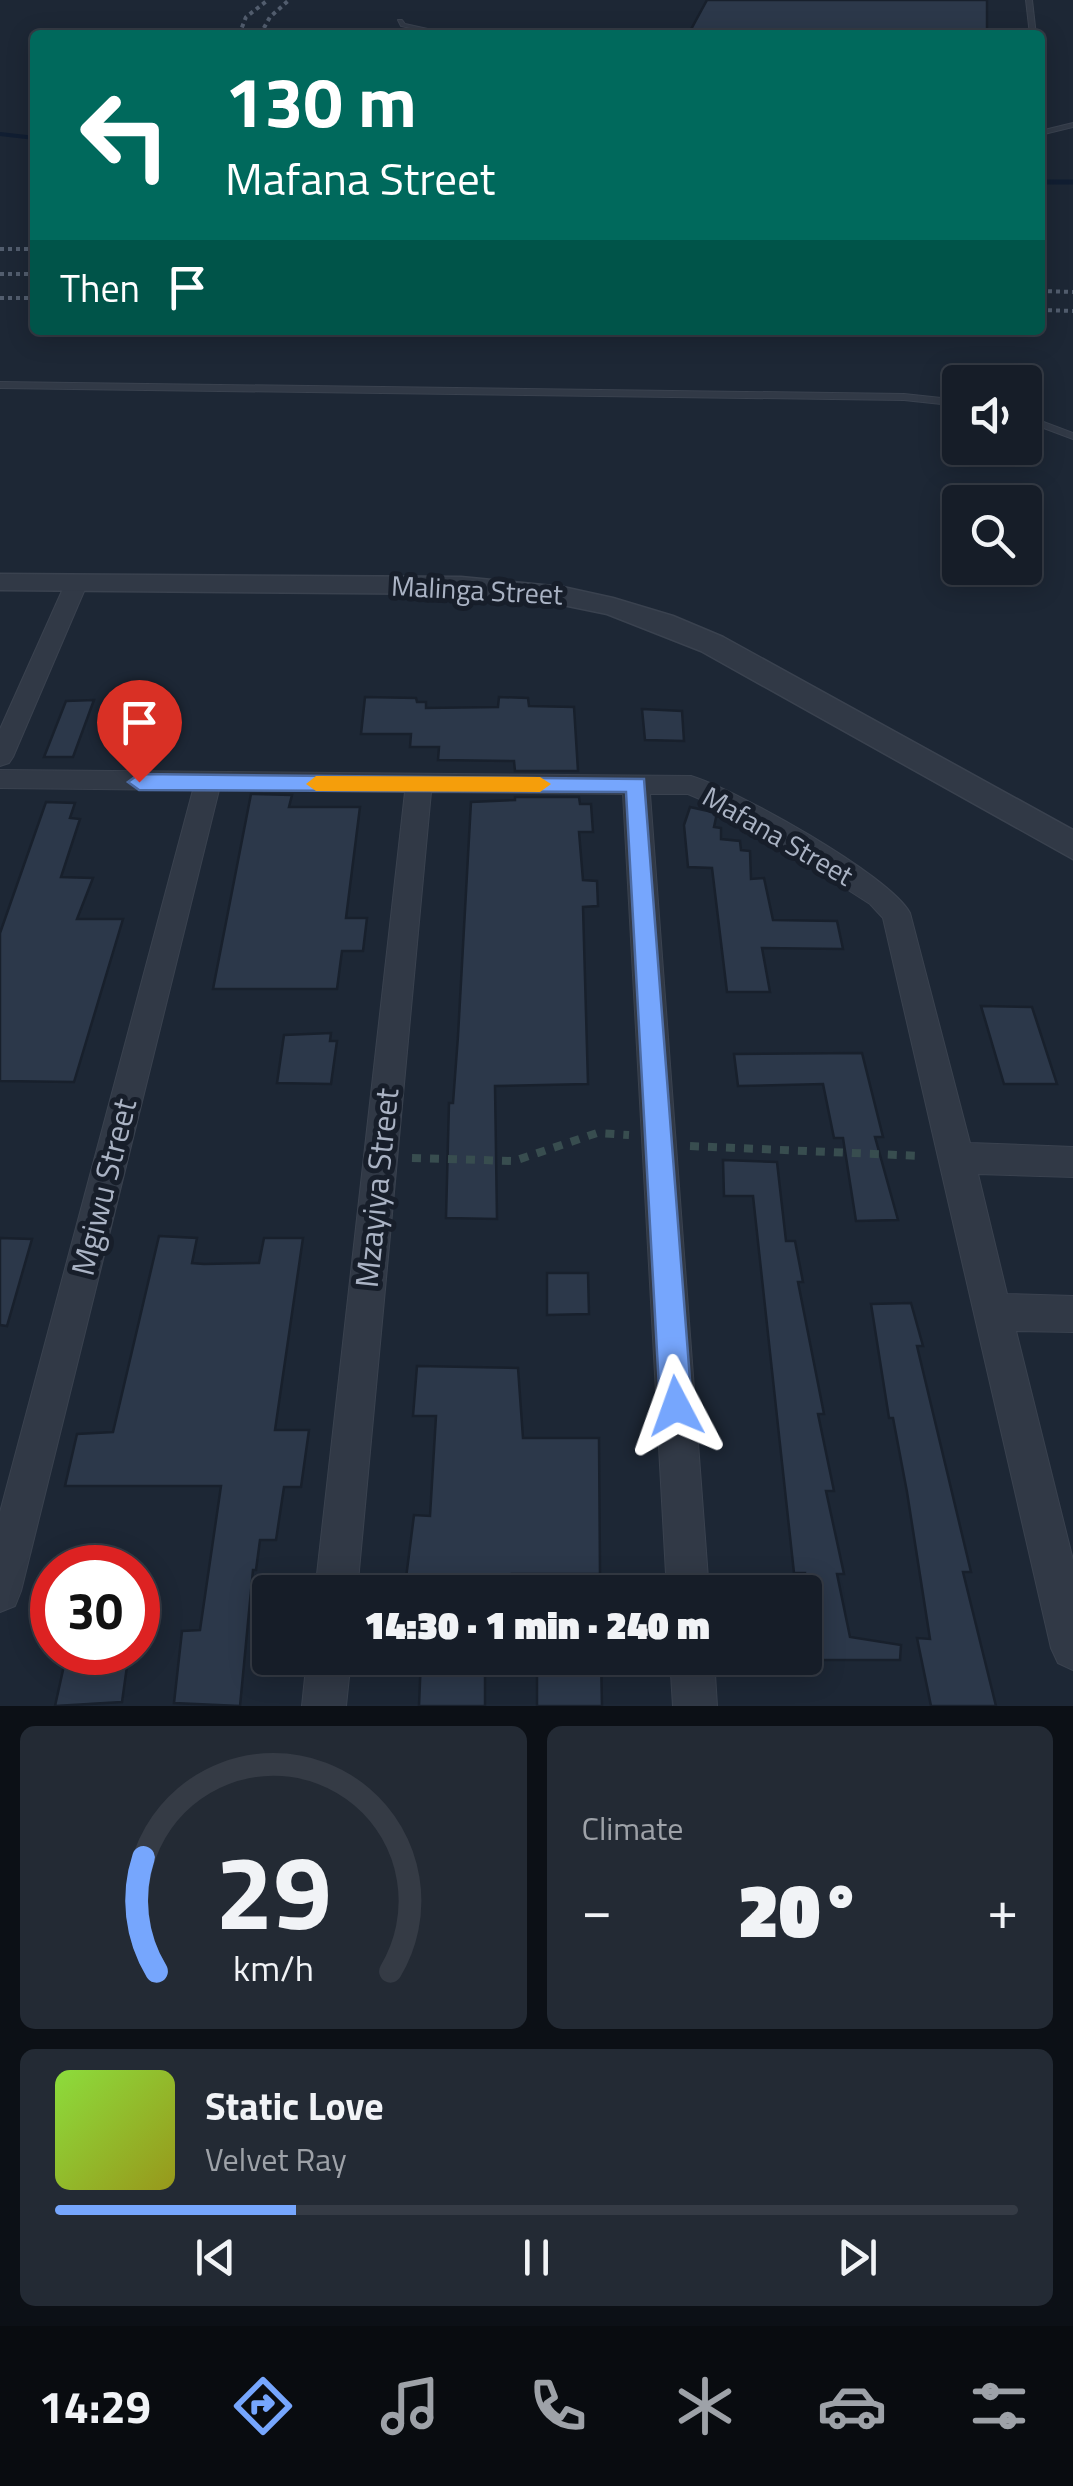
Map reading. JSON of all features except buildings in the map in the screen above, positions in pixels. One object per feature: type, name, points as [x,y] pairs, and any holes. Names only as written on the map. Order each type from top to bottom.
[{"type":"street","name":"Malinga Street","points":[[0,582],[485,584],[600,600],[658,619],[712,644],[1073,846]]},
{"type":"street","points":[[0,757],[77,582]]},
{"type":"street","name":"Mafana Street","points":[[0,779],[208,784],[691,785],[711,790],[880,896],[896,912],[1073,1648]]},
{"type":"street","name":"Mgiwu Street","points":[[0,1591],[208,784]]},
{"type":"street","name":"Mzayiya Street","points":[[338,1575],[419,784]]},
{"type":"street","points":[[636,785],[687,1575]]},
{"type":"street","points":[[958,1158],[1073,1162]]},
{"type":"street","points":[[995,1312],[1073,1314]]},
{"type":"street","points":[[324,1706],[327,1675]]},
{"type":"street","points":[[693,1675],[695,1706]]},
{"type":"lane","points":[[1029,0],[1032,30]]},
{"type":"lane","points":[[400,21],[403,26],[425,30]]},
{"type":"lane","points":[[1045,120],[1062,128]]},
{"type":"lane","points":[[1045,133],[1073,125]]},
{"type":"lane","points":[[0,385],[904,396],[942,401]]},
{"type":"lane","points":[[1042,424],[1073,436]]},
{"type":"path","points":[[380,1156],[514,1161],[577,1138],[615,1132],[660,1145],[958,1158]]},
{"type":"waterway","points":[[0,134],[30,137]]},
{"type":"waterway","points":[[1045,182],[1073,182]]},
{"type":"railway","points":[[241,30],[246,17],[268,0]]},
{"type":"railway","points":[[263,30],[270,17],[289,0]]},
{"type":"railway","points":[[0,249],[30,249]]},
{"type":"railway","points":[[0,274],[30,274]]},
{"type":"railway","points":[[1045,291],[1073,292]]},
{"type":"railway","points":[[0,298],[30,298]]},
{"type":"railway","points":[[1045,310],[1073,311]]},
{"type":"slow traffic","points":[[316,784],[540,784]]},
{"type":"route","points":[[139,782],[636,785],[676,1406]]}]
